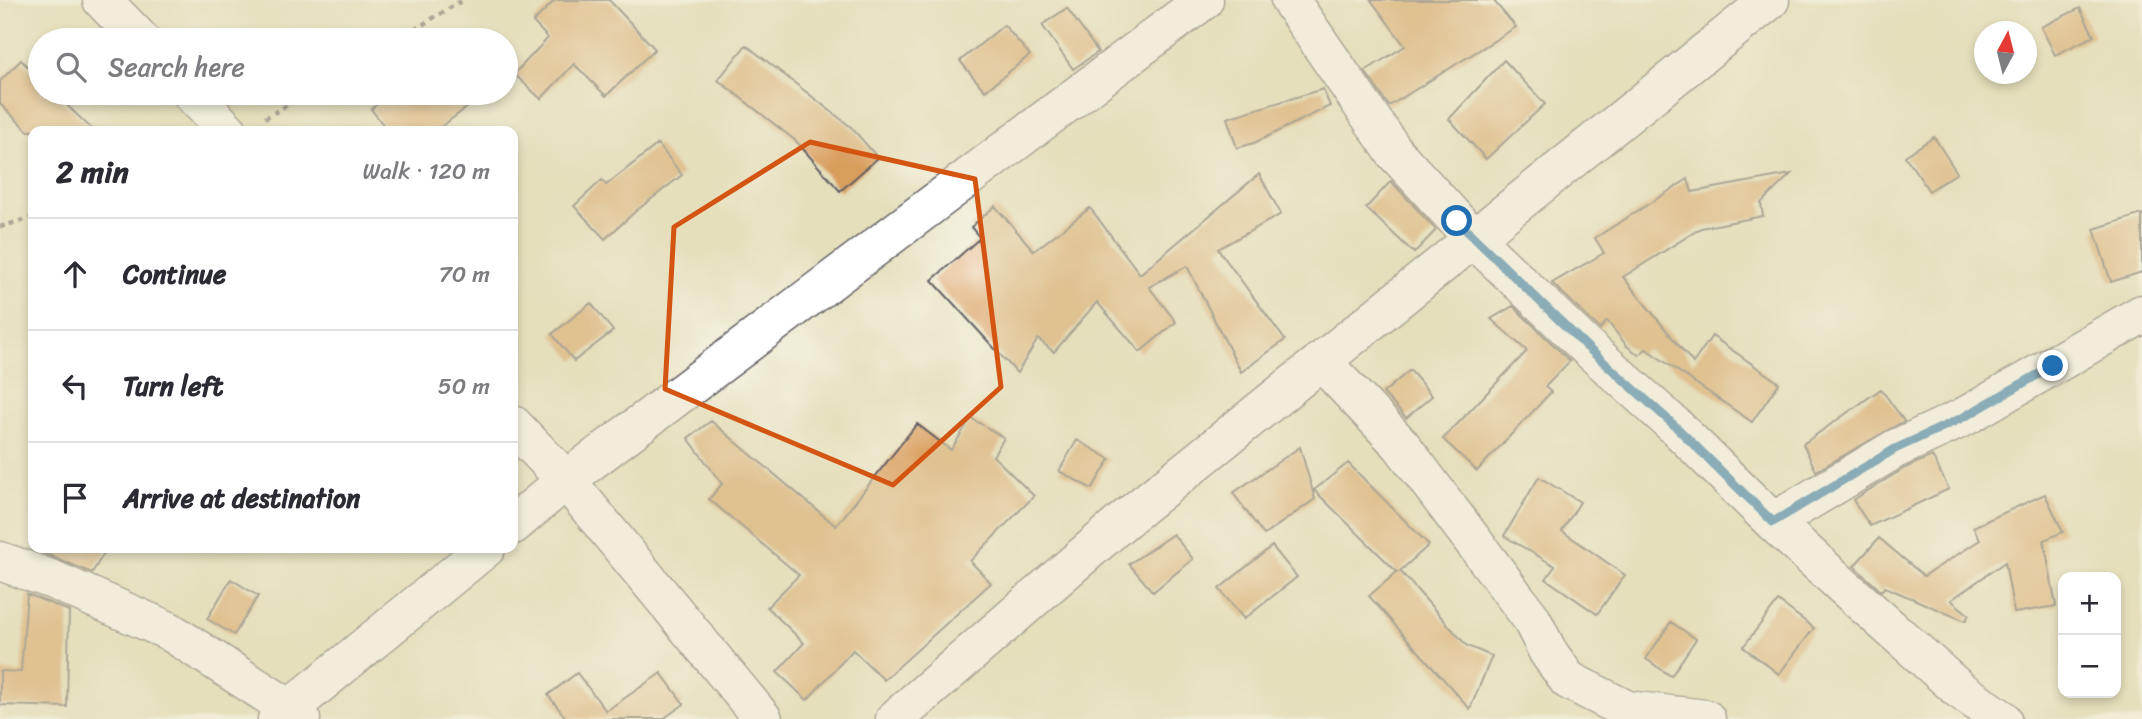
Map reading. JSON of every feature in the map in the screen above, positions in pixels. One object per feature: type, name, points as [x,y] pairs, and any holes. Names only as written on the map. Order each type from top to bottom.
[{"type":"street","points":[[102,0],[129,28]]},
{"type":"street","points":[[518,521],[566,480],[1203,0]]},
{"type":"street","points":[[1290,0],[1395,153],[1473,238],[1588,348],[1674,425],[1773,522],[1960,690],[2002,719]]},
{"type":"street","points":[[895,719],[1123,521],[1770,0]]},
{"type":"street","points":[[208,105],[238,126]]},
{"type":"street","points":[[1773,522],[1895,449],[1964,417],[2142,314]]},
{"type":"street","points":[[1321,361],[1401,445],[1531,618],[1548,652],[1568,680],[1628,710],[1706,719]]},
{"type":"street","points":[[518,430],[566,480],[763,719]]},
{"type":"street","points":[[0,561],[53,580],[169,631],[289,716],[480,553]]},
{"type":"path","points":[[417,28],[463,0]]},
{"type":"path","points":[[245,126],[285,105]]},
{"type":"path","points":[[0,227],[28,219]]},
{"type":"highlighted area","points":[[810,142],[975,179],[1001,387],[893,485],[665,389],[674,227]]},
{"type":"building","points":[[555,0],[609,0],[655,49],[606,96],[574,64],[541,99],[518,78],[518,70],[548,38],[533,22]]},
{"type":"building","points":[[1371,0],[1493,0],[1516,27],[1389,106],[1365,71],[1405,46]]},
{"type":"building","points":[[1067,8],[1098,52],[1073,69],[1042,25]]},
{"type":"building","points":[[2080,8],[2094,36],[2055,55],[2041,27]]},
{"type":"building","points":[[1004,25],[1030,55],[985,91],[960,61]]},
{"type":"building","points":[[746,45],[851,127],[878,158],[840,191],[796,141],[718,80]]},
{"type":"building","points":[[21,60],[28,67],[28,105],[67,105],[89,126],[28,126],[28,131],[0,104],[0,81]]},
{"type":"building","points":[[1504,60],[1545,104],[1486,159],[1449,119]]},
{"type":"building","points":[[1323,89],[1330,106],[1254,143],[1237,148],[1227,118]]},
{"type":"building","points":[[376,105],[471,105],[442,126],[384,126],[371,109]]},
{"type":"building","points":[[1934,137],[1957,173],[1929,191],[1905,156]]},
{"type":"building","points":[[658,144],[682,175],[605,239],[574,206],[602,180],[606,185]]},
{"type":"building","points":[[1259,174],[1281,214],[1218,249],[1285,340],[1241,372],[1187,266],[1149,287],[1176,322],[1140,352],[1097,302],[1054,352],[1038,339],[1017,373],[932,280],[980,238],[971,227],[995,206],[1034,251],[1090,208],[1140,274]]},
{"type":"building","points":[[1791,174],[1761,203],[1763,216],[1701,228],[1623,277],[1693,363],[1712,336],[1779,383],[1752,422],[1646,349],[1639,355],[1627,346],[1607,321],[1600,329],[1552,283],[1604,253],[1595,238],[1688,179],[1692,192]]},
{"type":"building","points":[[1391,181],[1436,230],[1414,253],[1366,208]]},
{"type":"building","points":[[2142,214],[2142,272],[2111,282],[2094,229]]},
{"type":"building","points":[[591,303],[613,331],[574,361],[552,334]]},
{"type":"building","points":[[1513,306],[1570,361],[1545,387],[1551,392],[1477,471],[1443,439],[1527,351],[1491,319]]},
{"type":"building","points":[[1410,370],[1432,396],[1406,418],[1383,393]]},
{"type":"building","points":[[1881,389],[1904,421],[1816,471],[1803,444]]},
{"type":"building","points":[[971,418],[1004,438],[993,456],[1034,496],[970,561],[991,583],[884,680],[853,650],[807,700],[777,672],[804,643],[767,607],[799,575],[709,499],[722,484],[688,438],[711,421],[836,526],[917,424],[951,450]]},
{"type":"building","points":[[1077,440],[1110,459],[1092,489],[1059,471]]},
{"type":"building","points":[[1300,447],[1315,499],[1264,535],[1233,493]]},
{"type":"building","points":[[1932,456],[1949,489],[1870,526],[1853,500],[1905,468]]},
{"type":"building","points":[[1348,463],[1429,545],[1400,571],[1467,646],[1492,656],[1470,709],[1369,596],[1397,572],[1314,490]]},
{"type":"building","points":[[1539,477],[1580,502],[1562,531],[1625,575],[1597,614],[1546,579],[1555,566],[1504,536]]},
{"type":"building","points":[[2045,494],[2063,532],[2044,540],[2056,606],[2014,613],[2005,562],[1951,600],[1969,615],[1965,621],[1885,587],[1881,591],[1854,566],[1879,538],[1924,576],[1980,540],[1973,527]]},
{"type":"building","points":[[1173,534],[1193,559],[1153,592],[1129,564]]},
{"type":"building","points":[[1272,546],[1297,577],[1244,619],[1219,589]]},
{"type":"building","points":[[43,553],[104,553],[92,573]]},
{"type":"building","points":[[231,579],[258,596],[234,635],[207,619]]},
{"type":"building","points":[[27,594],[69,611],[67,707],[0,705],[0,671],[21,672]]},
{"type":"building","points":[[1778,601],[1814,628],[1779,674],[1743,647]]},
{"type":"building","points":[[1671,622],[1696,639],[1671,676],[1646,659]]},
{"type":"building","points":[[577,673],[606,711],[661,673],[684,704],[663,719],[567,719],[548,695]]},
{"type":"route","points":[[1457,221],[1773,522],[1895,449],[1964,417],[2053,366]]}]
